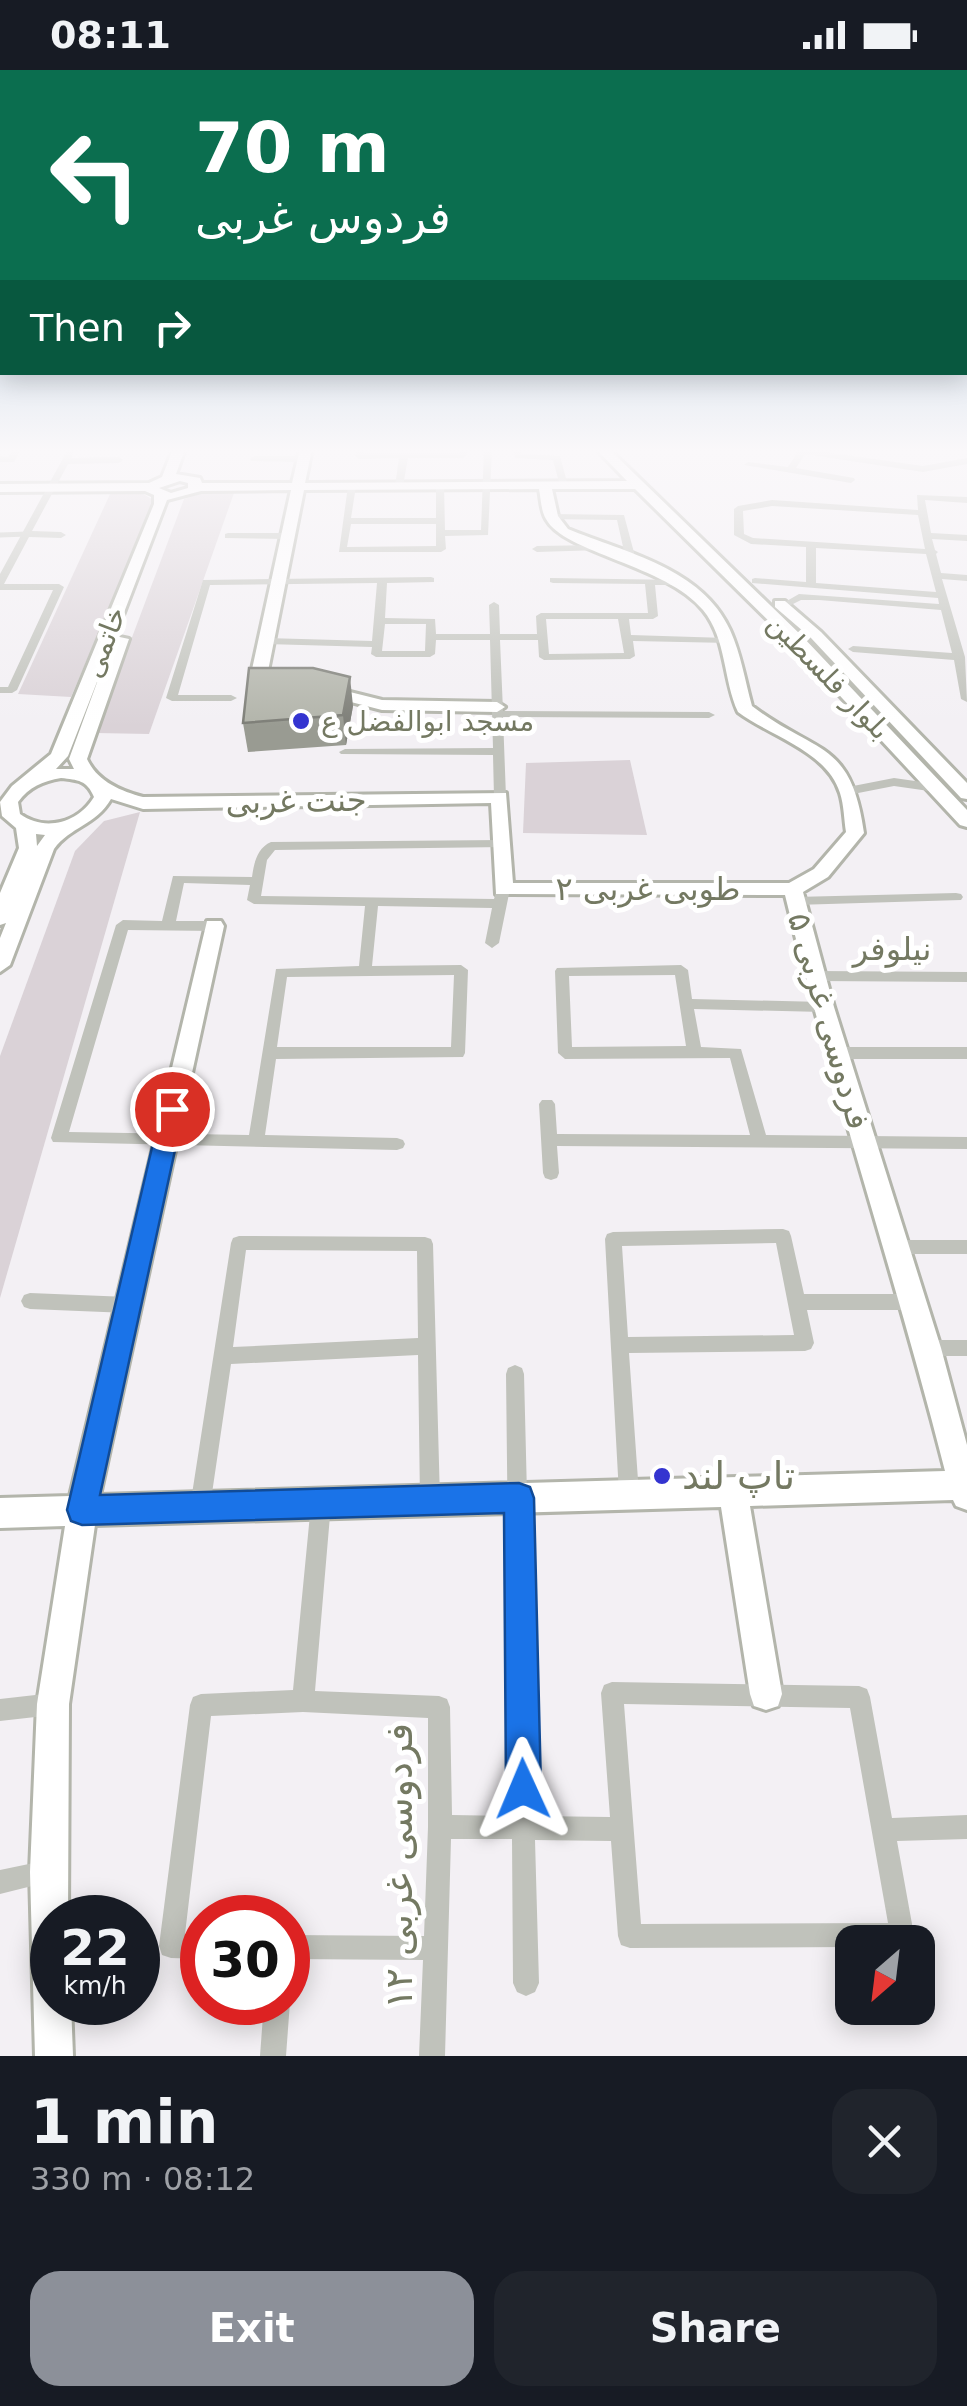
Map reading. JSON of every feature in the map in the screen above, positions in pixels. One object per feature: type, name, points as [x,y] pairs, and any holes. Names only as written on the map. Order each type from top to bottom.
[{"type":"street","points":[[0,690],[12,690],[58,587],[0,585],[23,542]]},
{"type":"street","name":"خاتمی","points":[[3,804],[59,756],[146,542]]},
{"type":"street","name":"خاتمی","points":[[92,814],[103,797],[78,758],[156,542]]},
{"type":"street","points":[[287,542],[260,674],[382,705],[709,715]]},
{"type":"street","points":[[343,542],[342,550],[441,550],[441,542]]},
{"type":"street","points":[[584,542],[678,582],[707,606],[726,641],[744,708],[815,752],[840,776],[848,791],[894,782],[936,788]]},
{"type":"street","points":[[626,542],[630,560]]},
{"type":"street","name":"بلوار فلسطین","points":[[696,542],[796,639],[967,821]]},
{"type":"street","name":"بلوار فلسطین","points":[[715,542],[816,636],[967,794]]},
{"type":"street","points":[[764,542],[933,552]]},
{"type":"street","points":[[930,542],[942,601],[954,626],[967,699]]},
{"type":"street","points":[[810,544],[810,586]]},
{"type":"street","points":[[536,549],[598,548]]},
{"type":"street","points":[[937,576],[967,578]]},
{"type":"street","points":[[380,621],[431,621],[430,654],[376,654],[382,580]]},
{"type":"street","points":[[231,698],[172,698],[206,582],[430,580]]},
{"type":"street","points":[[553,580],[678,582]]},
{"type":"street","points":[[755,581],[942,601]]},
{"type":"street","points":[[624,616],[630,656],[544,657],[540,616],[624,616],[653,616],[650,582]]},
{"type":"street","points":[[783,606],[800,597],[942,601]]},
{"type":"street","points":[[492,944],[502,896],[494,605]]},
{"type":"street","points":[[954,626],[967,628]]},
{"type":"street","points":[[796,639],[816,636]]},
{"type":"street","points":[[430,637],[542,637]]},
{"type":"street","points":[[627,638],[726,641]]},
{"type":"street","points":[[266,641],[378,644]]},
{"type":"street","points":[[853,649],[960,657]]},
{"type":"street","points":[[344,752],[498,751]]},
{"type":"street","points":[[894,782],[910,761]]},
{"type":"street","points":[[27,784],[61,773],[91,779]]},
{"type":"street","name":"جنت غربی","points":[[91,779],[120,796],[144,803],[500,798]]},
{"type":"street","name":"فردوسی غربی ۵","points":[[848,791],[855,834],[794,895],[823,1006],[928,1348],[965,1489]]},
{"type":"street","points":[[3,804],[10,816],[24,826],[60,828],[92,814],[144,803]]},
{"type":"street","points":[[0,918],[28,848],[24,826]]},
{"type":"street","points":[[0,965],[45,848],[60,828]]},
{"type":"street","points":[[501,844],[270,846],[262,859],[254,900],[502,896]]},
{"type":"street","points":[[168,926],[178,880],[256,881]]},
{"type":"street","points":[[794,895],[956,897]]},
{"type":"street","name":"طوبی غربی ۲","points":[[502,896],[794,895]]},
{"type":"street","points":[[365,971],[372,901]]},
{"type":"street","points":[[54,2056],[48,1872],[54,1704],[82,1510],[166,1140],[214,926],[123,925],[59,1138],[166,1140],[256,1140],[396,1144]]},
{"type":"street","points":[[256,1140],[268,1052],[281,972],[462,970],[458,1053],[268,1052]]},
{"type":"street","points":[[694,1052],[681,970],[562,971],[565,1053],[736,1053],[759,1140]]},
{"type":"street","name":"نیلوفر","points":[[816,976],[967,976]]},
{"type":"street","points":[[686,1004],[823,1006]]},
{"type":"street","points":[[838,1053],[967,1053]]},
{"type":"street","points":[[547,1104],[551,1174]]},
{"type":"street","points":[[549,1140],[967,1143]]},
{"type":"street","points":[[619,1345],[804,1343],[784,1236],[612,1239],[628,1494]]},
{"type":"street","points":[[200,1507],[239,1244],[425,1244],[430,1500]]},
{"type":"street","points":[[896,1248],[967,1247]]},
{"type":"street","points":[[30,1301],[128,1306]]},
{"type":"street","points":[[798,1302],[911,1302]]},
{"type":"street","points":[[223,1356],[427,1346]]},
{"type":"street","points":[[928,1348],[967,1348]]},
{"type":"street","points":[[515,1374],[526,1983]]},
{"type":"street","points":[[0,1513],[628,1494],[965,1489]]},
{"type":"street","points":[[733,1492],[766,1694]]},
{"type":"street","points":[[180,1946],[172,1946],[201,1704],[303,1701],[321,1504]]},
{"type":"street","points":[[612,1693],[766,1694],[859,1697],[902,1936],[630,1936],[612,1693]]},
{"type":"street","name":"فردوسی غربی ۱۲","points":[[303,1701],[439,1707],[440,1827],[432,2056]]},
{"type":"street","points":[[0,1710],[54,1704]]},
{"type":"street","points":[[440,1827],[620,1829]]},
{"type":"street","points":[[884,1830],[967,1827]]},
{"type":"street","points":[[0,1882],[48,1872]]},
{"type":"street","points":[[310,1947],[437,1948]]},
{"type":"street","points":[[273,2056],[275,2025]]},
{"type":"shaded area","points":[[88,542],[138,542],[71,697],[18,694]]},
{"type":"shaded area","points":[[168,542],[217,542],[149,734],[96,733]]},
{"type":"shaded area","points":[[630,760],[647,835],[523,833],[526,763]]},
{"type":"shaded area","points":[[140,812],[0,1298],[0,1056],[75,851],[104,821]]},
{"type":"building","points":[[249,668],[313,668],[350,677],[343,715],[243,723]]},
{"type":"place","name":"مسجد ابوالفضل ع","points":[[301,721]]},
{"type":"place","name":"تاپ لند","points":[[662,1476]]},
{"type":"route","points":[[172,1109],[82,1510],[519,1498],[523,1789]]}]
